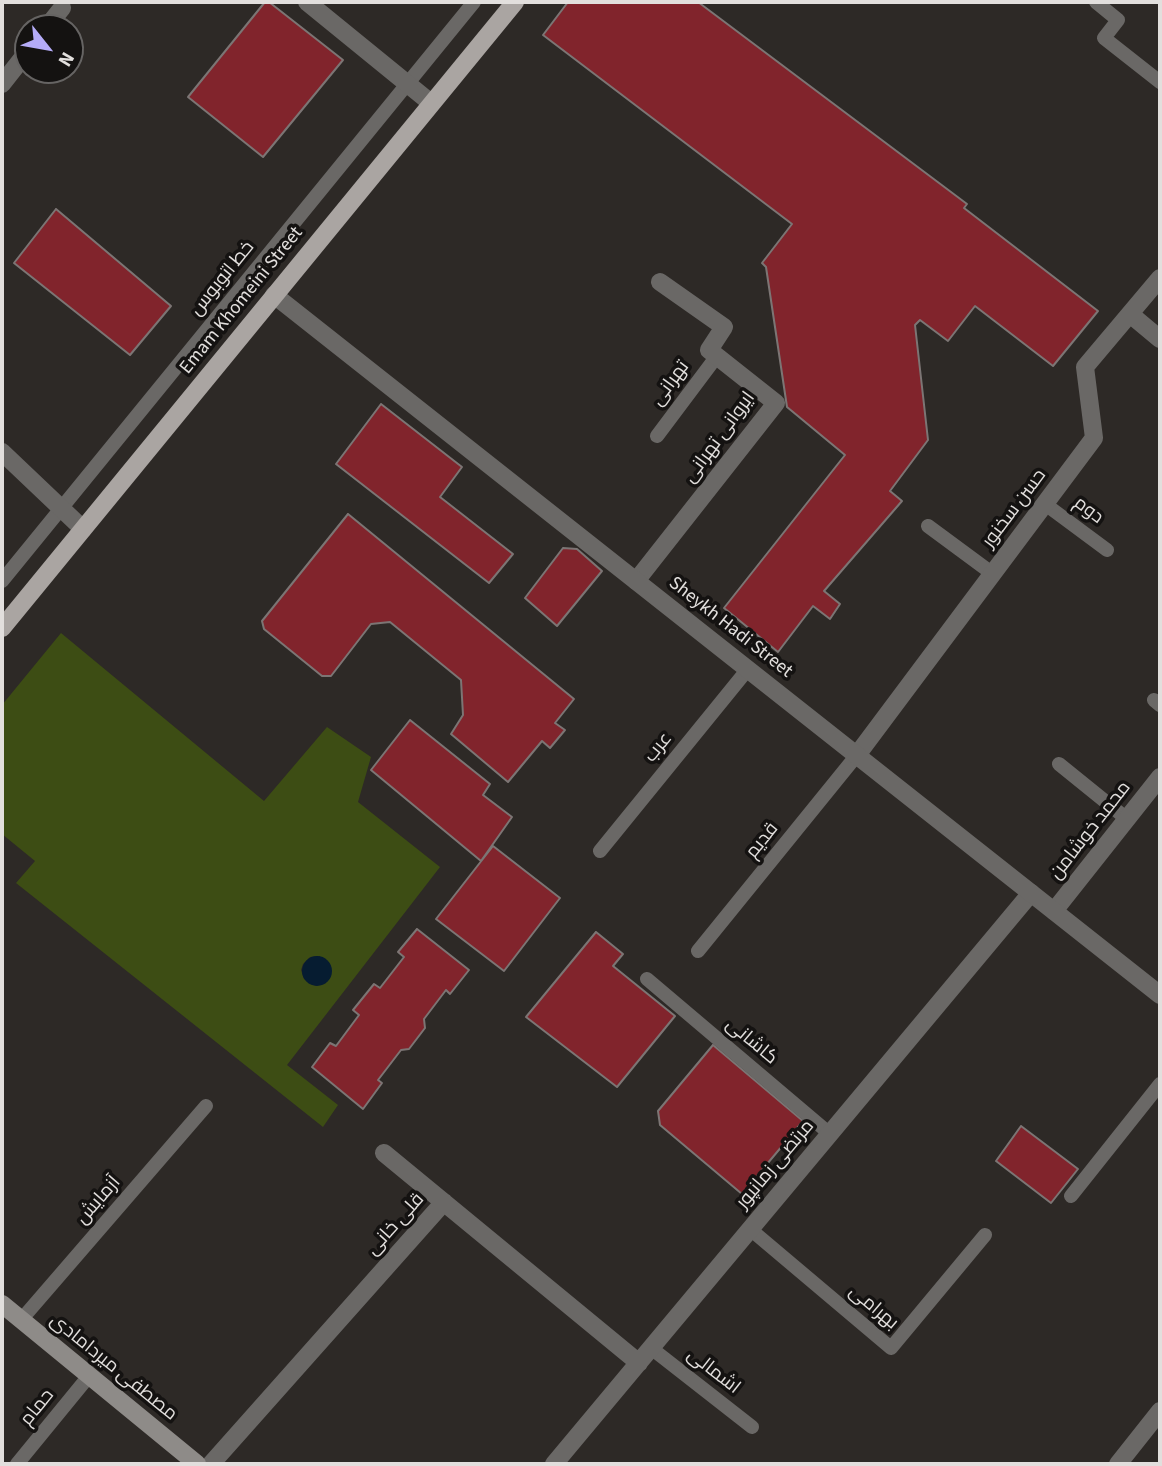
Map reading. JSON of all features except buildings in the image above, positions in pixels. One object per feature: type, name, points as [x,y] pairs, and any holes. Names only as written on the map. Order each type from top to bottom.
[{"type":"main road","name":"Emam Khomeini Street","points":[[2,628],[514,2]]},
{"type":"main road","name":"مصطفی میردامادی","points":[[2,1304],[200,1464]]},
{"type":"street","points":[[307,2],[431,103]]},
{"type":"street","points":[[57,14],[62,8]]},
{"type":"street","points":[[2,83],[14,68]]},
{"type":"street","name":"حسن سخنور","points":[[857,755],[1094,438],[1085,367],[1160,278]]},
{"type":"street","points":[[660,282],[724,327],[709,350],[717,356]]},
{"type":"street","name":"Sheykh Hadi Street","points":[[274,295],[1160,995]]},
{"type":"street","points":[[1130,314],[1160,339]]},
{"type":"street","name":"ایروانی تهرانی","points":[[636,581],[776,404],[717,356]]},
{"type":"street","points":[[2,452],[83,529]]},
{"type":"street","name":"محمد خوشامن","points":[[1054,911],[1160,777]]},
{"type":"street","name":"مرتضی زمانپور","points":[[554,1464],[1031,893]]},
{"type":"street","points":[[384,1153],[444,1202]]},
{"type":"street","name":"قلی خانی","points":[[200,1464],[444,1202],[639,1363]]},
{"type":"street","points":[[1118,1464],[1160,1410]]},
{"type":"lane","name":"خط اتوبوس","points":[[2,582],[474,2]]},
{"type":"lane","points":[[1096,2],[1118,20],[1104,38],[1160,82]]},
{"type":"lane","name":"تهرانی","points":[[657,436],[717,356]]},
{"type":"lane","name":"دوم","points":[[1045,504],[1107,550]]},
{"type":"lane","points":[[928,526],[993,574]]},
{"type":"lane","name":"عرب","points":[[600,851],[748,669]]},
{"type":"lane","name":"قدیم","points":[[698,951],[857,755]]},
{"type":"lane","points":[[1059,764],[1127,819]]},
{"type":"lane","name":"کاشانی","points":[[647,979],[830,1134]]},
{"type":"lane","points":[[1072,1196],[1160,1084]]},
{"type":"lane","name":"آزمایش","points":[[21,1320],[206,1106]]},
{"type":"lane","name":"بهرامی","points":[[750,1229],[891,1348],[985,1236]]},
{"type":"lane","name":"اشمالی","points":[[651,1349],[752,1427]]},
{"type":"lane","name":"حمام","points":[[18,1464],[89,1376]]},
{"type":"green space","points":[[61,633],[264,801],[327,727],[371,757],[358,802],[440,867],[287,1065],[338,1105],[323,1127],[16,883],[35,861],[2,834],[2,705]],"holes":[[[320,956],[316,986],[304,979],[301,970],[310,957]]]},
{"type":"water","points":[[317,956],[328,960],[332,971],[328,982],[317,986],[306,982],[302,971],[306,960]]}]
